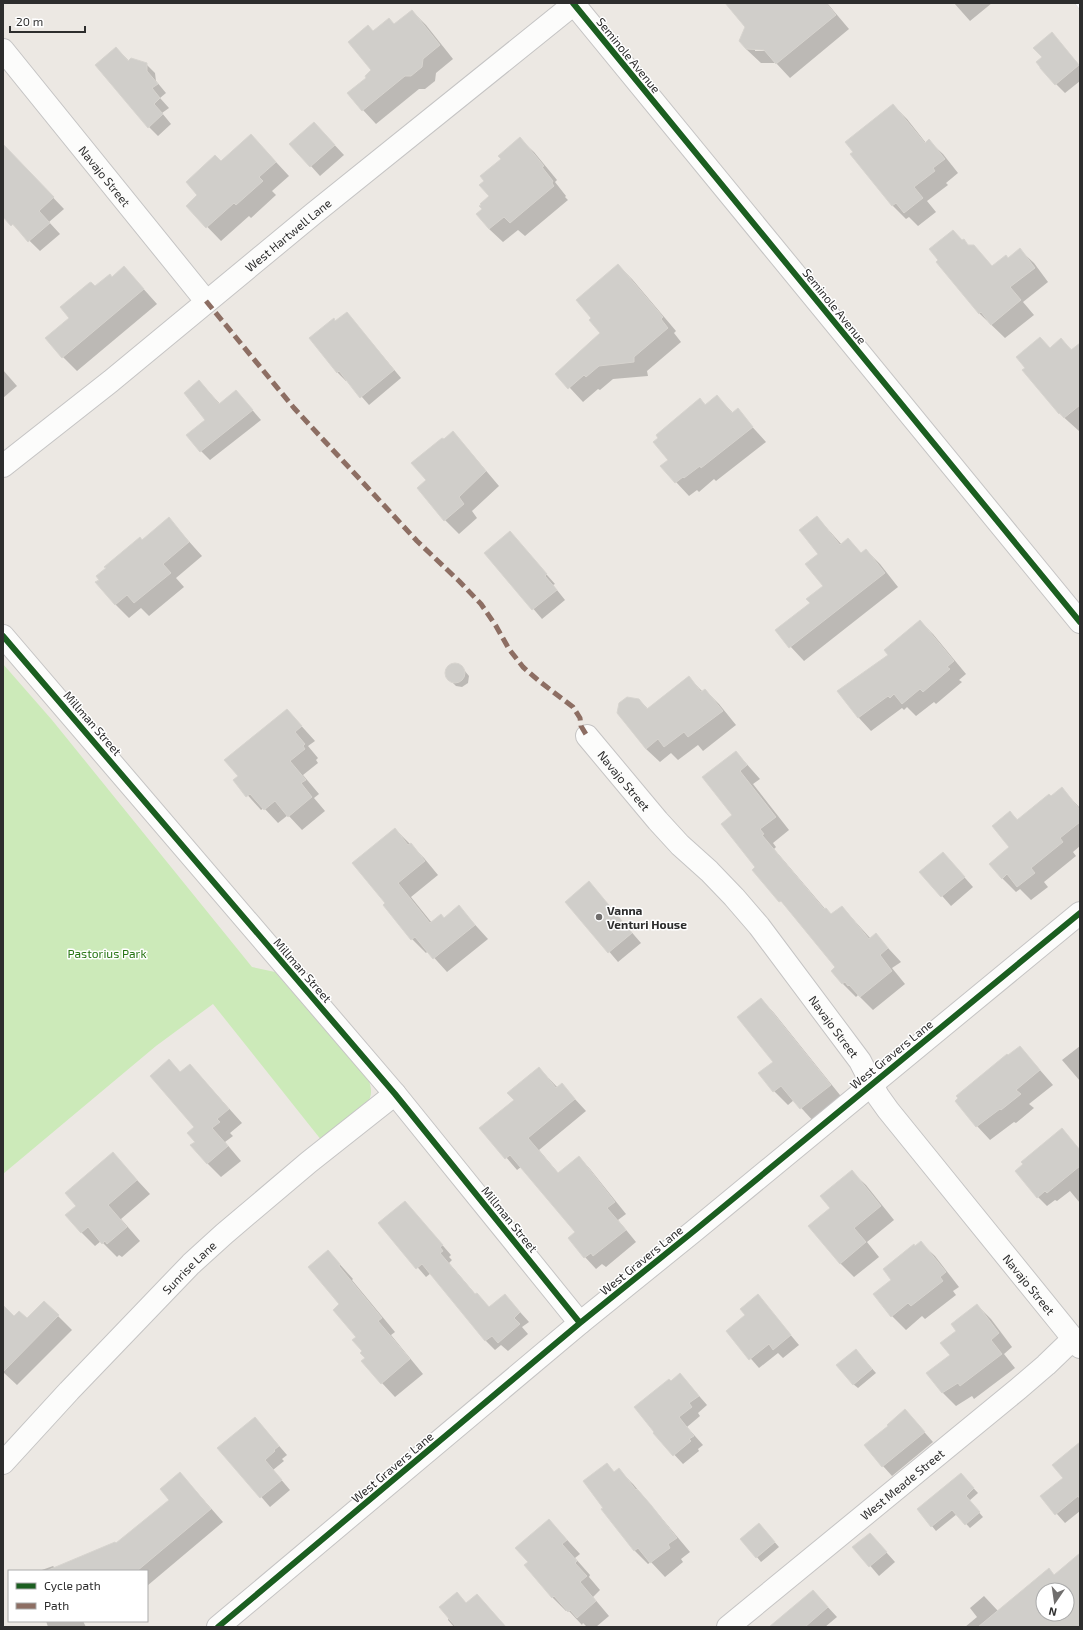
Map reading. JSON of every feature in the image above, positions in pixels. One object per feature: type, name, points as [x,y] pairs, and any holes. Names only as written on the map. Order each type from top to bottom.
[{"type":"street","name":"West Hartwell Lane","points":[[3,466],[111,381],[206,301],[574,4]]},
{"type":"street","name":"Seminole Avenue","points":[[574,4],[1080,622]]},
{"type":"street","name":"Navajo Street","points":[[3,50],[206,301]]},
{"type":"street","name":"Millman Street","points":[[3,636],[395,1094],[580,1323]]},
{"type":"street","name":"Navajo Street","points":[[587,736],[658,821],[680,845],[709,870],[759,926],[860,1061],[872,1085],[888,1110],[1077,1343]]},
{"type":"street","name":"West Gravers Lane","points":[[218,1627],[580,1323],[688,1236],[1080,913]]},
{"type":"street","name":"Sunrise Lane","points":[[3,1463],[69,1391],[191,1264],[304,1166],[395,1094]]},
{"type":"street","name":"West Meade Street","points":[[728,1627],[1046,1365],[1077,1343]]},
{"type":"green space","name":"Pastorius Park","points":[[3,664],[52,720],[252,967],[275,972],[369,1081],[371,1093],[367,1104],[322,1141],[213,1004],[156,1046],[3,1174]]},
{"type":"building","points":[[725,3],[826,3],[836,15],[776,64],[764,50],[746,49],[739,41],[745,27]]},
{"type":"building","points":[[412,10],[440,45],[423,59],[422,67],[411,76],[405,76],[362,111],[347,93],[366,78],[365,76],[371,70],[348,42],[368,25],[373,31],[389,18],[394,24]]},
{"type":"building","points":[[1052,32],[1079,65],[1055,85],[1036,62],[1042,57],[1033,48]]},
{"type":"building","points":[[116,47],[128,61],[131,58],[147,63],[147,71],[158,84],[152,88],[160,98],[154,104],[163,114],[148,128],[95,65]]},
{"type":"building","points":[[893,104],[925,143],[929,139],[945,159],[933,168],[935,171],[914,187],[923,198],[904,213],[896,203],[892,206],[850,154],[853,152],[845,142]]},
{"type":"building","points":[[314,122],[335,145],[310,167],[289,144]]},
{"type":"building","points":[[251,134],[276,162],[259,177],[263,181],[236,205],[234,203],[206,228],[186,206],[197,195],[186,182],[215,155],[221,161]]},
{"type":"building","points":[[520,137],[544,166],[542,167],[553,181],[552,183],[554,186],[510,223],[504,217],[489,229],[476,214],[482,209],[479,206],[481,205],[480,204],[489,196],[479,185],[484,181],[480,176],[501,159],[498,156]]},
{"type":"building","points":[[3,144],[54,197],[39,211],[50,223],[28,242],[13,224],[11,226],[3,217]]},
{"type":"building","points":[[953,230],[962,240],[964,239],[968,245],[974,245],[992,266],[1006,255],[1008,258],[1020,248],[1035,268],[1010,287],[1021,300],[991,325],[981,312],[979,314],[936,262],[938,260],[929,249]]},
{"type":"building","points":[[618,264],[663,317],[661,319],[668,328],[634,357],[634,362],[599,366],[586,377],[584,375],[568,389],[555,374],[600,333],[589,320],[591,318],[576,300]]},
{"type":"building","points":[[124,266],[144,289],[62,358],[45,338],[69,318],[60,307],[89,283],[91,282],[95,286],[110,274],[112,277]]},
{"type":"building","points":[[347,312],[394,370],[360,398],[339,371],[337,373],[309,338],[334,318],[335,321]]},
{"type":"building","points":[[1040,337],[1050,348],[1061,338],[1071,350],[1080,343],[1080,405],[1064,418],[1022,370],[1025,368],[1016,357]]},
{"type":"building","points":[[199,380],[219,404],[236,390],[253,410],[200,452],[186,435],[205,420],[184,393]]},
{"type":"building","points":[[717,395],[732,413],[738,408],[753,427],[701,468],[700,466],[675,483],[660,466],[668,460],[653,442],[658,438],[656,435],[700,398],[705,405]]},
{"type":"building","points":[[453,431],[486,471],[459,497],[464,504],[444,521],[417,488],[426,480],[411,463]]},
{"type":"building","points":[[817,516],[840,545],[848,538],[861,553],[866,549],[885,573],[789,648],[775,630],[810,603],[806,599],[823,586],[805,564],[818,554],[799,530]]},
{"type":"building","points":[[169,517],[189,542],[163,564],[171,573],[134,603],[127,595],[115,605],[95,582],[99,580],[96,576],[106,568],[104,567],[140,537],[142,540]]},
{"type":"building","points":[[510,531],[547,574],[545,576],[557,590],[532,610],[484,553]]},
{"type":"building","points":[[920,620],[954,661],[947,667],[950,669],[923,692],[920,689],[902,704],[894,694],[890,698],[888,696],[858,718],[837,691],[888,655],[884,650]]},
{"type":"building","points":[[455,663],[462,666],[465,673],[462,680],[455,683],[448,680],[445,673],[448,666]]},
{"type":"building","points":[[689,676],[701,692],[705,689],[723,711],[688,737],[684,732],[664,747],[658,739],[646,749],[617,713],[619,703],[627,697],[639,699],[647,709]]},
{"type":"building","points":[[287,709],[302,726],[295,732],[305,744],[303,746],[305,749],[290,761],[306,780],[301,783],[312,797],[288,817],[275,801],[264,810],[250,794],[246,797],[233,780],[238,776],[224,760]]},
{"type":"building","points":[[736,751],[747,765],[740,771],[776,817],[760,829],[764,834],[762,835],[824,909],[826,908],[831,914],[842,906],[869,939],[876,933],[888,948],[880,955],[892,971],[860,997],[845,982],[842,984],[831,971],[835,967],[781,901],[779,902],[752,870],[755,867],[721,824],[732,815],[702,777]]},
{"type":"building","points":[[1062,787],[1080,810],[1080,822],[1060,838],[1063,842],[1031,868],[1035,873],[1017,887],[1007,874],[1002,879],[989,864],[1009,847],[992,826],[1010,811],[1017,820],[1049,794],[1051,796]]},
{"type":"building","points":[[395,828],[408,845],[411,843],[425,861],[398,883],[430,923],[441,914],[444,918],[459,905],[475,925],[433,959],[415,937],[411,940],[383,905],[385,903],[352,863]]},
{"type":"building","points":[[943,852],[965,877],[941,897],[919,872]]},
{"type":"building","name":"Vanna Venturi House","points":[[589,881],[632,933],[608,953],[565,902]]},
{"type":"building","points":[[761,998],[831,1085],[800,1109],[781,1086],[773,1092],[758,1073],[773,1062],[737,1017]]},
{"type":"building","points":[[1020,1046],[1040,1070],[1016,1090],[1021,1094],[976,1127],[955,1101],[958,1098],[956,1096],[1007,1054],[1008,1055]]},
{"type":"building","points":[[169,1059],[180,1072],[190,1064],[229,1109],[217,1119],[220,1122],[212,1128],[228,1146],[207,1164],[190,1145],[195,1142],[187,1133],[194,1127],[150,1076]]},
{"type":"building","points":[[539,1067],[556,1088],[562,1083],[575,1099],[528,1138],[558,1173],[579,1156],[615,1202],[607,1208],[626,1230],[593,1256],[591,1253],[584,1258],[568,1238],[575,1232],[510,1155],[505,1159],[479,1128],[514,1100],[507,1093]]},
{"type":"building","points":[[1062,1128],[1080,1150],[1080,1166],[1047,1193],[1045,1191],[1037,1198],[1015,1171],[1023,1164],[1021,1162]]},
{"type":"building","points":[[113,1152],[137,1180],[108,1205],[127,1227],[107,1244],[105,1241],[102,1244],[88,1227],[81,1233],[65,1215],[76,1206],[65,1193]]},
{"type":"building","points":[[852,1170],[881,1206],[854,1228],[866,1242],[840,1264],[808,1226],[830,1208],[820,1196]]},
{"type":"building","points":[[405,1201],[443,1245],[440,1247],[443,1251],[440,1253],[475,1294],[477,1293],[489,1307],[505,1294],[520,1312],[514,1318],[520,1324],[498,1343],[492,1336],[485,1341],[422,1264],[416,1269],[378,1223]]},
{"type":"building","points":[[921,1241],[946,1272],[940,1277],[943,1281],[911,1306],[908,1303],[891,1317],[873,1294],[891,1280],[883,1269],[914,1244],[915,1246]]},
{"type":"building","points":[[328,1250],[340,1264],[339,1266],[382,1318],[378,1321],[410,1359],[381,1384],[361,1361],[365,1358],[360,1353],[362,1351],[352,1340],[356,1337],[333,1310],[339,1304],[308,1267]]},
{"type":"building","points":[[758,1294],[791,1335],[773,1350],[769,1344],[749,1360],[726,1331],[745,1315],[740,1309]]},
{"type":"building","points":[[44,1301],[59,1315],[3,1372],[3,1305],[14,1316],[19,1311],[27,1318]]},
{"type":"building","points":[[977,1304],[999,1333],[991,1340],[1002,1354],[960,1386],[958,1383],[942,1393],[926,1373],[950,1355],[940,1343],[956,1331],[951,1324]]},
{"type":"building","points":[[856,1349],[872,1369],[853,1385],[836,1365]]},
{"type":"building","points":[[680,1373],[699,1396],[689,1403],[692,1407],[679,1417],[694,1436],[689,1439],[691,1441],[673,1456],[653,1433],[654,1432],[634,1407],[669,1379],[671,1381]]},
{"type":"building","points":[[905,1409],[925,1432],[882,1467],[864,1445],[888,1426],[887,1425]]},
{"type":"building","points":[[255,1417],[279,1446],[265,1460],[282,1480],[260,1498],[217,1448]]},
{"type":"building","points":[[1080,1442],[1080,1499],[1078,1496],[1055,1515],[1040,1496],[1063,1478],[1052,1465]]},
{"type":"building","points":[[607,1463],[614,1472],[619,1468],[677,1538],[668,1544],[670,1548],[650,1563],[638,1548],[634,1551],[601,1509],[603,1508],[583,1481]]},
{"type":"building","points":[[180,1472],[211,1509],[138,1570],[48,1570],[115,1542],[116,1543],[169,1500],[160,1489]]},
{"type":"building","points":[[961,1473],[974,1488],[966,1496],[980,1512],[965,1525],[952,1510],[931,1527],[917,1509]]},
{"type":"building","points":[[549,1519],[567,1540],[562,1544],[577,1561],[575,1563],[587,1576],[580,1582],[596,1601],[577,1618],[570,1610],[568,1612],[554,1596],[552,1598],[524,1565],[528,1562],[515,1548]]},
{"type":"building","points":[[759,1523],[775,1542],[756,1558],[740,1539]]},
{"type":"building","points":[[870,1533],[887,1552],[869,1567],[852,1547]]},
{"type":"building","points":[[1080,1553],[1080,1627],[978,1627],[1049,1568],[1054,1575]]},
{"type":"building","points":[[813,1590],[828,1607],[805,1627],[769,1627]]},
{"type":"building","points":[[457,1592],[466,1603],[477,1594],[506,1627],[456,1627],[439,1607]]},
{"type":"railway","points":[[1077,3],[1080,7]]},
{"type":"marked path","points":[[206,301],[294,408],[417,541],[481,604],[509,649],[523,667],[573,707],[580,718],[581,726],[587,736]]},
{"type":"cycle path","points":[[573,3],[1080,622]]},
{"type":"cycle path","points":[[3,636],[395,1094],[580,1323]]},
{"type":"cycle path","points":[[218,1627],[580,1323],[1080,913]]},
{"type":"place","name":"Vanna Venturi House","points":[[599,917]]}]
